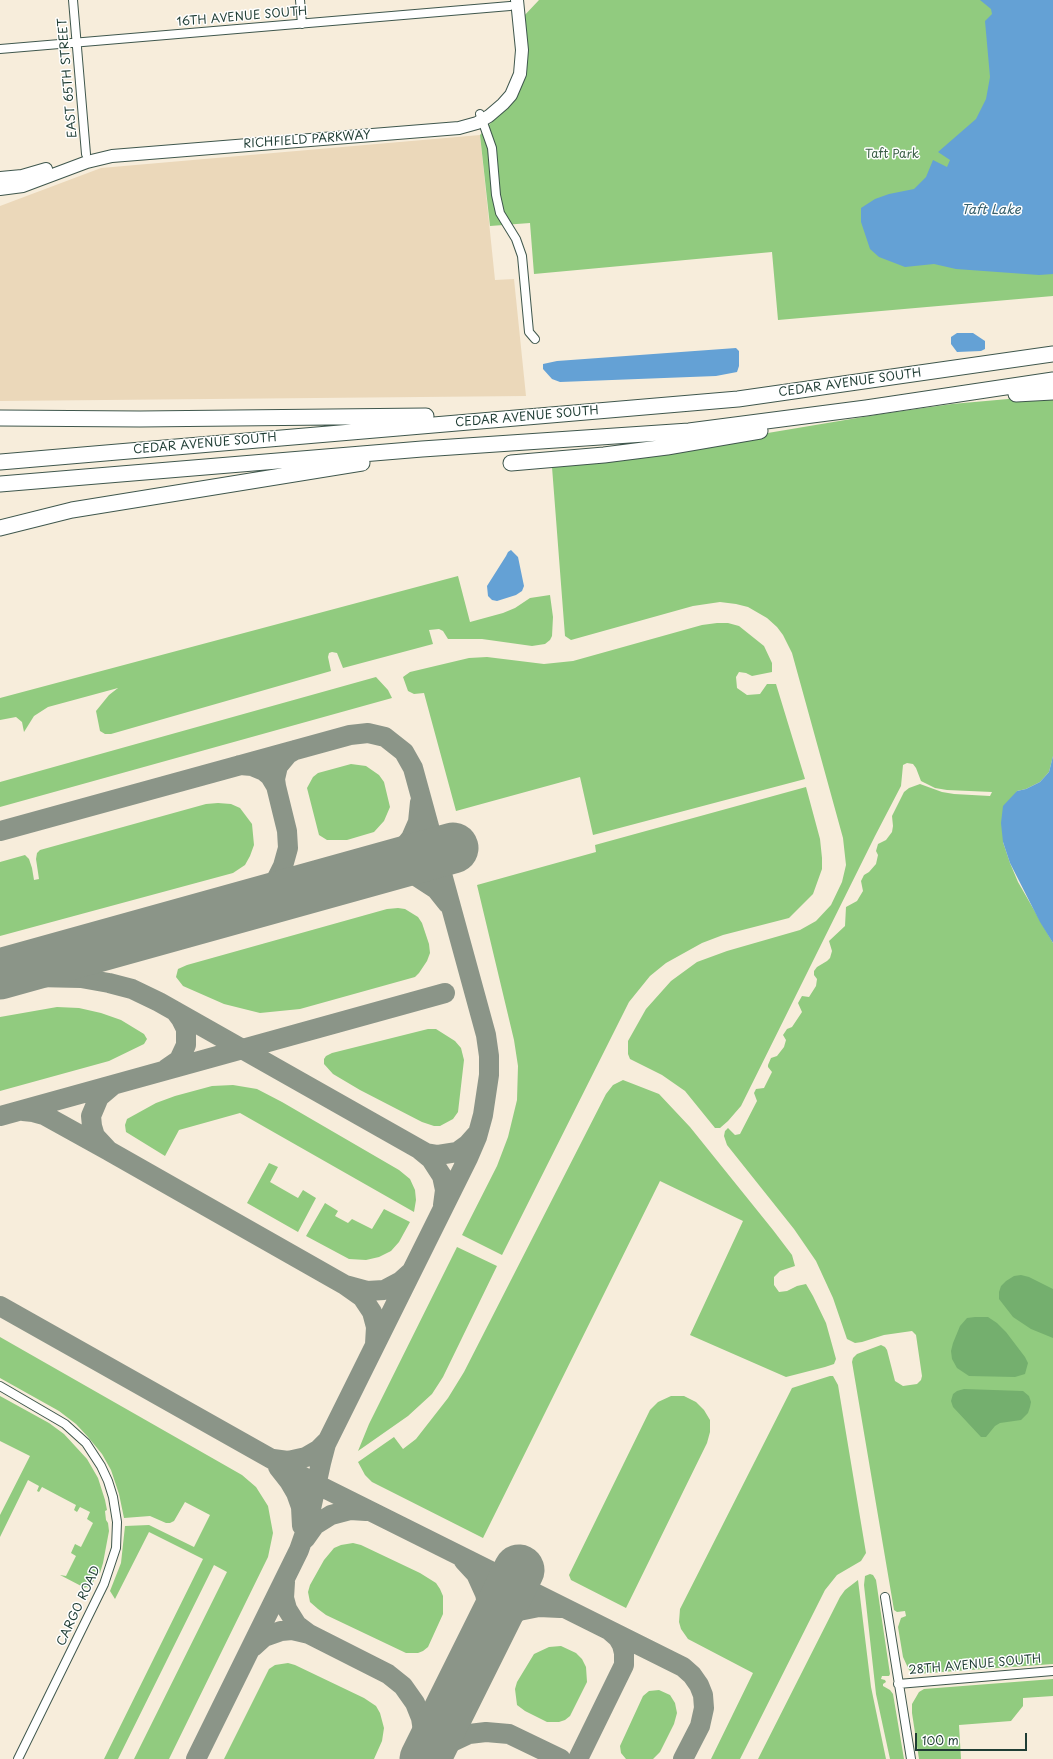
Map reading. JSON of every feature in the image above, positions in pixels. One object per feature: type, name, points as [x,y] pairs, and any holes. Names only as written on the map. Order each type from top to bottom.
[{"type":"highway","points":[[1012,360],[1053,349]]},
{"type":"highway","name":"CEDAR AVENUE SOUTH","points":[[0,462],[738,399],[1053,354]]},
{"type":"highway","name":"CEDAR AVENUE SOUTH","points":[[0,484],[399,451],[689,431],[866,408],[1053,380]]},
{"type":"highway","points":[[920,400],[1053,392]]},
{"type":"highway","points":[[511,463],[604,455],[667,447],[814,422],[866,408]]},
{"type":"highway","points":[[0,418],[140,419],[539,415]]},
{"type":"highway","points":[[0,528],[72,510],[327,468],[411,456],[540,441]]},
{"type":"street","name":"EAST 65TH STREET","points":[[73,0],[86,154]]},
{"type":"street","points":[[300,0],[302,24]]},
{"type":"street","name":"16TH AVENUE SOUTH","points":[[0,49],[302,24],[512,2]]},
{"type":"street","name":"RICHFIELD PARKWAY","points":[[0,189],[23,186],[87,162],[112,156],[459,128],[482,117],[509,83],[512,73],[514,53],[512,2]]},
{"type":"street","points":[[482,117],[492,148],[496,195],[500,213],[516,239],[522,256],[529,332],[535,339]]},
{"type":"street","name":"RICHFIELD PARKWAY","points":[[0,178],[33,173],[86,154],[111,148],[482,117]]},
{"type":"street","name":"CARGO ROAD","points":[[0,1386],[65,1424],[86,1443],[94,1454],[108,1481],[113,1497],[117,1522],[116,1548],[104,1584],[18,1759]]},
{"type":"street","points":[[885,1597],[911,1759]]},
{"type":"street","name":"28TH AVENUE SOUTH","points":[[898,1684],[1053,1671]]},
{"type":"shaded area","points":[[480,135],[495,280],[514,279],[526,396],[0,401],[0,206],[101,168]]},
{"type":"green space","name":"Taft Park","points":[[539,0],[1053,0],[1053,296],[778,320],[772,252],[534,274],[530,223],[490,226],[480,135],[513,98],[522,18]]},
{"type":"green space","points":[[1053,395],[1053,756],[1049,772],[1040,782],[1026,789],[1017,791],[1003,842],[1018,882],[1053,943],[1053,1664],[915,1674],[909,1670],[903,1657],[898,1627],[901,1618],[906,1616],[905,1611],[897,1612],[894,1610],[852,1362],[853,1358],[857,1354],[881,1345],[887,1350],[895,1381],[903,1386],[917,1384],[921,1380],[922,1376],[916,1335],[912,1331],[884,1335],[855,1343],[847,1339],[833,1298],[816,1261],[794,1229],[727,1145],[724,1136],[725,1131],[728,1128],[735,1135],[740,1134],[757,1101],[754,1093],[756,1089],[764,1088],[772,1072],[768,1067],[771,1058],[777,1056],[784,1047],[786,1040],[783,1035],[787,1029],[792,1027],[802,1012],[798,1003],[802,996],[809,997],[816,986],[817,979],[814,975],[814,971],[817,967],[830,958],[832,951],[829,941],[845,926],[846,907],[857,901],[863,891],[861,881],[864,875],[876,864],[878,855],[876,851],[878,844],[886,840],[892,832],[892,816],[904,792],[909,788],[920,784],[942,792],[954,794],[990,796],[992,792],[935,788],[921,781],[913,764],[907,763],[903,765],[901,786],[741,1106],[720,1128],[715,1128],[685,1091],[662,1075],[630,1059],[628,1054],[628,1041],[646,1009],[671,981],[697,962],[727,951],[800,930],[816,921],[831,905],[842,882],[846,865],[843,838],[792,653],[783,635],[767,618],[748,607],[720,602],[693,606],[571,640],[565,636],[552,467],[554,464],[726,440],[881,414],[952,404]]},
{"type":"green space","points":[[458,576],[470,622],[503,613],[515,608],[530,598],[550,595],[553,617],[552,636],[550,640],[545,644],[532,646],[482,639],[448,639],[443,631],[439,629],[429,630],[433,644],[343,668],[337,653],[332,652],[329,653],[328,657],[331,671],[111,734],[105,734],[100,731],[96,711],[109,695],[118,688],[48,707],[34,716],[24,732],[22,722],[16,717],[0,720],[0,698]]},
{"type":"green space","points":[[728,623],[739,626],[764,646],[772,663],[772,672],[752,676],[739,672],[736,677],[737,688],[747,695],[760,694],[767,684],[776,684],[805,779],[593,835],[580,777],[456,811],[424,693],[414,694],[408,691],[403,677],[410,672],[469,658],[487,657],[544,664],[573,661],[702,625]]},
{"type":"green space","points":[[376,677],[388,690],[392,698],[0,807],[0,782]]},
{"type":"green space","points":[[351,764],[366,766],[379,775],[384,782],[390,807],[384,821],[374,832],[347,840],[327,840],[319,835],[307,788],[313,777],[318,773]]},
{"type":"green space","points":[[806,787],[820,839],[822,858],[822,869],[813,894],[789,918],[723,935],[702,943],[666,963],[650,976],[629,1002],[502,1255],[462,1235],[497,1166],[508,1137],[517,1100],[518,1066],[514,1040],[477,885],[596,852],[595,845]]},
{"type":"green space","points":[[206,804],[231,804],[240,808],[252,824],[254,845],[250,856],[245,865],[233,873],[0,936],[0,862],[25,855],[29,859],[34,880],[39,879],[36,859],[37,853],[40,850]]},
{"type":"green space","points":[[387,909],[405,909],[418,917],[422,923],[429,944],[430,953],[427,961],[415,977],[300,1009],[260,1013],[224,1004],[183,986],[176,977],[178,969],[187,965]]},
{"type":"green space","points":[[57,1007],[79,1008],[101,1013],[121,1020],[144,1034],[147,1039],[144,1044],[109,1061],[0,1091],[0,1017]]},
{"type":"green space","points":[[428,1029],[436,1029],[455,1041],[461,1048],[464,1060],[458,1112],[453,1119],[440,1126],[434,1126],[422,1122],[360,1090],[333,1074],[324,1064],[324,1059],[326,1056],[332,1053]]},
{"type":"green space","points":[[623,1080],[659,1094],[690,1127],[773,1230],[792,1255],[795,1266],[780,1271],[774,1277],[774,1285],[779,1292],[787,1291],[797,1286],[806,1284],[826,1323],[836,1359],[834,1364],[786,1377],[690,1335],[743,1221],[660,1181],[483,1538],[372,1482],[365,1475],[358,1462],[394,1437],[403,1449],[416,1439],[448,1398],[464,1372],[606,1094],[613,1085]]},
{"type":"green space","points":[[233,1085],[257,1089],[399,1170],[410,1179],[415,1190],[416,1200],[414,1212],[240,1113],[179,1130],[165,1156],[126,1132],[125,1125],[127,1119],[156,1103],[212,1086]]},
{"type":"green space","points":[[269,1163],[278,1167],[270,1182],[298,1198],[303,1190],[316,1198],[298,1232],[247,1203]]},
{"type":"green space","points":[[325,1203],[338,1211],[335,1216],[348,1223],[352,1219],[372,1229],[384,1209],[410,1222],[399,1242],[391,1251],[379,1257],[366,1260],[349,1259],[306,1236]]},
{"type":"green space","points":[[457,1247],[497,1266],[443,1377],[432,1394],[408,1416],[358,1451],[369,1424]]},
{"type":"green space","points":[[1021,1275],[1029,1277],[1053,1289],[1053,1338],[1031,1329],[1013,1317],[999,1299],[1001,1286],[1014,1276]]},
{"type":"green space","points":[[988,1317],[1006,1332],[1028,1363],[1025,1374],[1015,1377],[969,1376],[957,1368],[952,1359],[951,1351],[953,1343],[960,1326],[967,1318]]},
{"type":"green space","points":[[0,1337],[242,1475],[256,1487],[268,1506],[273,1533],[268,1557],[169,1759],[134,1759],[227,1572],[214,1565],[118,1759],[104,1759],[203,1559],[149,1532],[115,1599],[110,1591],[121,1563],[125,1526],[149,1525],[194,1547],[210,1515],[185,1502],[174,1521],[170,1523],[166,1523],[150,1516],[124,1518],[119,1494],[111,1470],[102,1454],[88,1437],[76,1424],[59,1411],[0,1378]]},
{"type":"green space","points":[[833,1376],[838,1385],[866,1553],[861,1561],[837,1575],[825,1590],[740,1759],[711,1759],[753,1673],[688,1639],[681,1629],[679,1622],[680,1609],[792,1388]]},
{"type":"green space","points":[[964,1389],[1023,1391],[1029,1396],[1031,1402],[1030,1407],[1028,1413],[1021,1420],[1000,1423],[995,1426],[986,1437],[981,1437],[953,1407],[951,1401],[953,1394]]},
{"type":"green space","points":[[0,1396],[49,1423],[64,1434],[87,1459],[98,1478],[105,1500],[107,1510],[105,1511],[106,1520],[109,1531],[100,1573],[96,1574],[91,1588],[85,1588],[60,1575],[66,1576],[76,1556],[71,1553],[75,1544],[81,1547],[93,1523],[87,1519],[90,1512],[80,1507],[77,1512],[74,1510],[76,1505],[42,1487],[39,1492],[37,1491],[39,1486],[28,1480],[0,1537],[0,1515],[30,1456],[0,1441]]},
{"type":"green space","points":[[671,1396],[684,1396],[696,1402],[704,1410],[710,1420],[710,1432],[707,1443],[626,1608],[571,1580],[569,1575],[650,1410],[658,1402]]},
{"type":"green space","points":[[353,1543],[361,1545],[420,1573],[436,1583],[440,1589],[443,1596],[443,1614],[428,1647],[423,1651],[418,1653],[406,1653],[326,1615],[310,1602],[308,1592],[310,1585],[324,1560],[334,1548]]},
{"type":"green space","points":[[870,1574],[873,1575],[876,1580],[890,1674],[889,1676],[882,1676],[881,1679],[885,1680],[886,1682],[883,1686],[890,1690],[893,1694],[904,1759],[890,1759],[876,1694],[864,1585],[865,1576]]},
{"type":"green space","points":[[858,1580],[871,1687],[886,1759],[758,1759],[840,1597],[845,1590]]},
{"type":"green space","points":[[561,1646],[576,1653],[582,1659],[586,1667],[587,1682],[570,1716],[559,1722],[547,1722],[525,1711],[517,1705],[515,1689],[517,1682],[534,1654],[549,1647]]},
{"type":"green space","points":[[288,1663],[364,1698],[376,1706],[380,1713],[384,1728],[382,1741],[374,1759],[224,1759],[269,1669],[275,1665]]},
{"type":"green space","points":[[1053,1679],[1053,1696],[1023,1698],[1023,1706],[1011,1721],[959,1725],[961,1759],[919,1759],[912,1704],[919,1692],[924,1689]]},
{"type":"green space","points":[[659,1690],[670,1695],[675,1703],[677,1713],[674,1724],[660,1752],[653,1759],[626,1759],[621,1753],[620,1746],[643,1696],[649,1691]]},
{"type":"water","name":"Taft Lake","points":[[980,0],[1053,0],[1053,274],[1039,275],[956,269],[934,264],[905,267],[879,257],[870,249],[861,222],[861,208],[875,199],[889,194],[914,189],[926,177],[933,160],[947,167],[950,160],[938,152],[976,119],[986,99],[990,77],[985,21],[992,14],[991,9]]},
{"type":"water","points":[[957,333],[973,333],[985,341],[985,349],[981,351],[957,352],[951,344],[951,337]]},
{"type":"water","points":[[736,348],[739,351],[739,366],[737,372],[716,376],[560,382],[552,379],[543,369],[543,364],[557,361]]},
{"type":"water","points":[[511,550],[518,557],[524,586],[522,591],[516,595],[497,601],[492,600],[488,596],[487,586],[508,552]]},
{"type":"water","points":[[1053,756],[1053,943],[1040,922],[1010,863],[1003,842],[1001,823],[1003,806],[1017,791],[1026,789],[1040,782],[1049,772]]},
{"type":"taxiway","points":[[0,831],[350,735],[368,733],[385,737],[404,752],[413,768],[486,1035],[489,1056],[489,1075],[483,1115],[477,1137],[326,1444],[307,1527],[299,1550],[196,1759]]},
{"type":"taxiway","points":[[240,765],[252,766],[264,771],[270,776],[276,786],[275,779],[278,766],[288,754],[295,750]]},
{"type":"taxiway","points":[[211,915],[244,904],[260,896],[276,880],[283,866],[288,848],[287,831],[276,786]]},
{"type":"taxiway","points":[[420,802],[418,822],[411,838],[399,853],[374,870],[399,871],[416,876],[436,889],[448,904]]},
{"type":"taxiway","points":[[0,980],[36,977],[81,978],[132,989],[159,1002],[426,1153],[438,1155],[457,1152],[468,1144],[476,1135]]},
{"type":"taxiway","points":[[0,1116],[445,993]]},
{"type":"taxiway","points":[[166,1069],[179,1060],[186,1045],[186,1029],[175,1011]]},
{"type":"taxiway","points":[[23,1111],[44,1115],[109,1151],[95,1136],[91,1116],[99,1097],[112,1086]]},
{"type":"taxiway","points":[[420,1150],[431,1159],[442,1176],[445,1190],[443,1205]]},
{"type":"taxiway","points":[[109,1151],[345,1285]]},
{"type":"taxiway","points":[[375,1344],[376,1327],[372,1312],[362,1297],[345,1285],[367,1291],[384,1290],[401,1281],[411,1272]]},
{"type":"taxiway","points":[[0,1306],[316,1484],[683,1667],[692,1675],[699,1685],[703,1695],[704,1708],[700,1726],[683,1759]]},
{"type":"taxiway","points":[[273,1459],[288,1461],[306,1457],[318,1450],[328,1440]]},
{"type":"taxiway","points":[[278,1467],[296,1493],[301,1507],[302,1526]]},
{"type":"taxiway","points":[[305,1539],[315,1525],[331,1515],[350,1510],[366,1511]]},
{"type":"taxiway","points":[[464,1561],[476,1574],[485,1594],[488,1608],[485,1638],[494,1627],[519,1611],[539,1607],[560,1608]]},
{"type":"taxiway","points":[[253,1647],[264,1637],[281,1631],[292,1630],[309,1634],[297,1625],[287,1609],[284,1598],[285,1582]]},
{"type":"taxiway","points":[[578,1759],[624,1665],[622,1645],[618,1638],[610,1631]]},
{"type":"taxiway","points":[[309,1634],[388,1674],[403,1686],[415,1703],[421,1718],[425,1744],[422,1759]]},
{"type":"taxiway","points":[[430,1759],[437,1751],[452,1742],[469,1734],[486,1732],[509,1734],[561,1759]]},
{"type":"runway","points":[[0,974],[453,848]]},
{"type":"runway","points":[[425,1759],[519,1570]]}]
